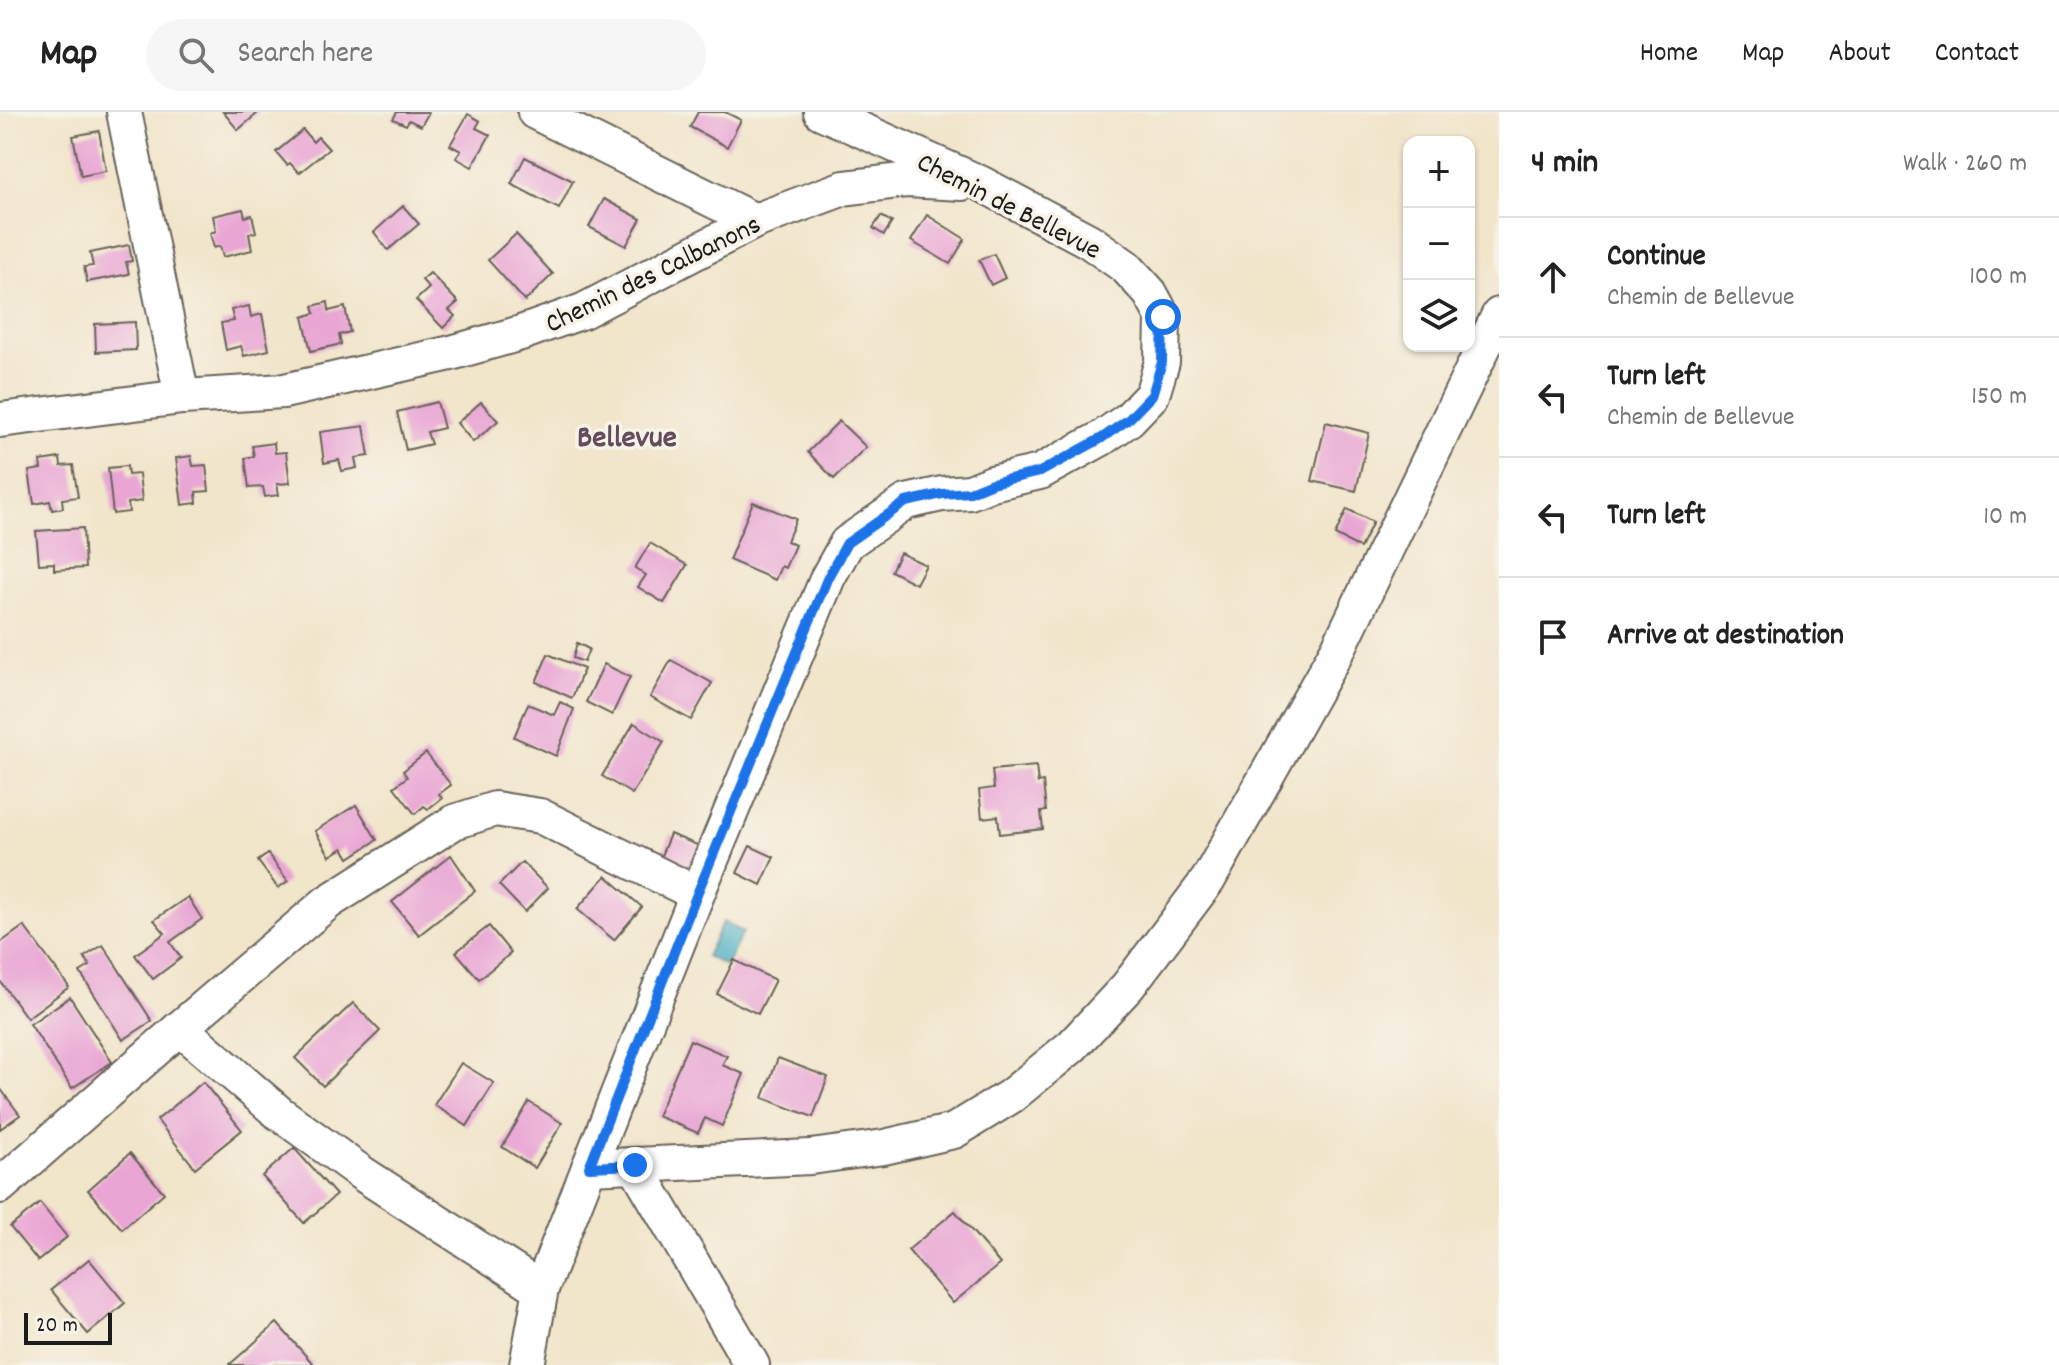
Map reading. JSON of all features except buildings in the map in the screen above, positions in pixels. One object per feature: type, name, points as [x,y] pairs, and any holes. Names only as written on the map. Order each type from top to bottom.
[{"type":"street","points":[[124,112],[182,397]]},
{"type":"street","points":[[535,112],[755,221]]},
{"type":"street","name":"Chemin de Bellevue","points":[[527,1365],[541,1289],[697,894],[828,577],[847,543],[906,502],[970,492],[992,483],[1040,472],[1102,438],[1129,419],[1152,395],[1162,362],[1163,317],[1150,293],[1126,267],[1089,241],[980,183],[821,112]]},
{"type":"street","name":"Chemin des Calbanons","points":[[0,420],[182,397],[284,391],[451,353],[583,311],[755,221],[844,188],[907,180],[980,183]]},
{"type":"street","points":[[589,1167],[811,1157],[884,1147],[954,1131],[1011,1096],[1072,1046],[1128,986],[1208,880],[1339,647],[1499,315]]},
{"type":"street","points":[[0,1186],[328,902],[454,822],[495,809],[540,816],[697,894]]},
{"type":"street","points":[[180,1028],[279,1113],[363,1174],[541,1289]]},
{"type":"street","points":[[635,1165],[752,1365]]},
{"type":"water","points":[[723,922],[743,932],[726,966],[706,956]]},
{"type":"district","name":"Bellevue","points":[[627,435]]},
{"type":"route","points":[[635,1165],[589,1167],[828,577],[847,543],[906,502],[970,492],[992,483],[1040,472],[1102,438],[1129,419],[1152,395],[1162,362],[1163,317]]}]
